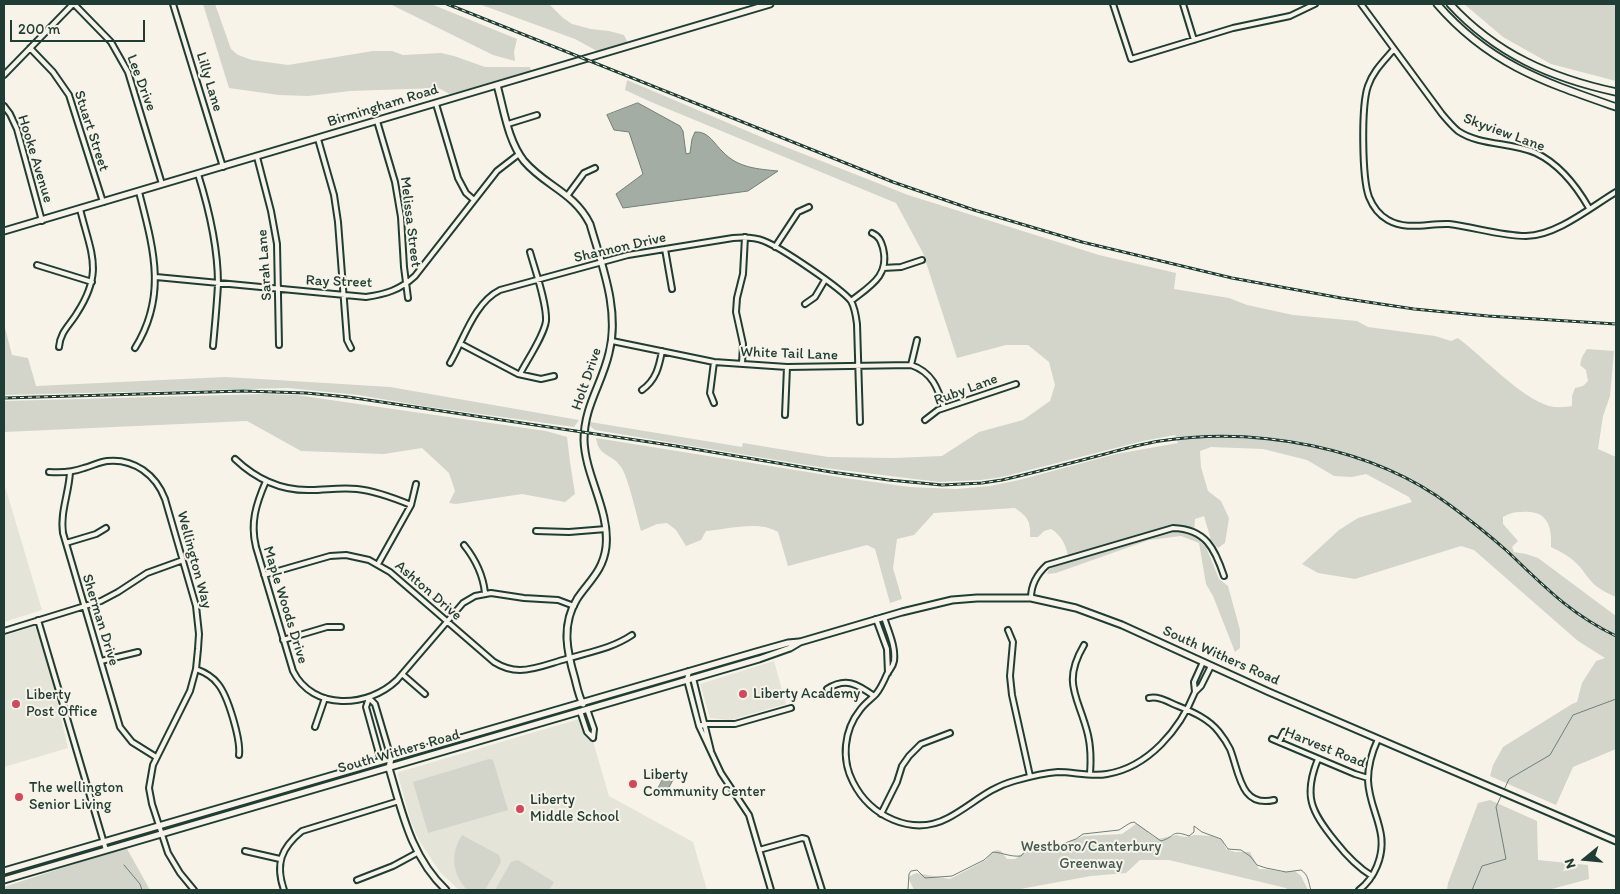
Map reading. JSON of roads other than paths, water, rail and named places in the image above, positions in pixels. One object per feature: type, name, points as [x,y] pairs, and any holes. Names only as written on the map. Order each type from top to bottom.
[{"type":"main road","name":"Birmingham Road","points":[[4,231],[770,4]]},
{"type":"main road","points":[[1438,4],[1471,37],[1511,65],[1548,83],[1616,107]]},
{"type":"main road","points":[[1450,4],[1480,32],[1520,59],[1564,78],[1616,92]]},
{"type":"main road","name":"Holt Drive","points":[[497,85],[514,144],[519,154],[534,170],[580,207],[585,214],[590,224],[601,263],[612,310],[612,341],[605,366],[589,406],[584,440],[586,457],[606,530],[606,546],[602,564],[574,606],[566,631],[568,658],[582,703],[587,709]]},
{"type":"main road","name":"South Withers Road","points":[[4,880],[587,709],[788,643],[800,642],[927,605],[977,598],[1030,598],[1076,608],[1122,625],[1378,740],[1616,841]]},
{"type":"main road","name":"South Withers Road","points":[[4,871],[582,703],[689,676]]},
{"type":"main road","points":[[580,711],[582,703]]},
{"type":"main road","points":[[391,758],[389,768],[410,837],[430,873],[446,890]]},
{"type":"main road","points":[[381,761],[389,768]]},
{"type":"street","points":[[4,75],[74,4]]},
{"type":"street","name":"Lee Drive","points":[[74,4],[111,42],[128,72],[162,184]]},
{"type":"street","name":"Lilly Lane","points":[[173,4],[223,166]]},
{"type":"street","points":[[1113,4],[1131,59],[1233,28],[1290,16],[1315,4]]},
{"type":"street","points":[[1183,4],[1194,40]]},
{"type":"street","name":"Skyview Lane","points":[[1361,4],[1442,114],[1459,131],[1488,141],[1526,149],[1543,157],[1580,192],[1589,208]]},
{"type":"street","name":"Stuart Street","points":[[30,48],[53,72],[68,95],[103,202]]},
{"type":"street","points":[[1394,49],[1372,76],[1367,87],[1364,105],[1366,185],[1375,208],[1382,217],[1399,225],[1411,227],[1443,224],[1527,236],[1554,229],[1616,192]]},
{"type":"street","points":[[436,104],[458,178],[466,193],[474,200]]},
{"type":"street","name":"Hooke Avenue","points":[[4,106],[17,129],[42,221]]},
{"type":"street","points":[[508,124],[537,115]]},
{"type":"street","name":"Melissa Street","points":[[377,121],[395,182],[408,298]]},
{"type":"street","points":[[318,139],[334,195],[338,222],[347,340],[351,348]]},
{"type":"street","name":"Ray Street","points":[[156,278],[344,296],[366,297],[386,294],[407,284],[416,276],[497,171],[519,154]]},
{"type":"street","name":"Sarah Lane","points":[[257,157],[275,227],[279,261],[279,345]]},
{"type":"street","points":[[567,196],[584,173],[595,168]]},
{"type":"street","points":[[198,174],[211,221],[215,245],[218,284],[213,346]]},
{"type":"street","points":[[135,348],[149,317],[156,278],[154,251],[139,192]]},
{"type":"street","points":[[775,247],[798,212],[809,207]]},
{"type":"street","points":[[59,347],[61,336],[86,300],[92,282],[93,260],[80,209]]},
{"type":"street","points":[[860,422],[857,324],[854,308],[850,301],[874,284],[883,268],[885,259],[881,241],[877,235],[872,233]]},
{"type":"street","points":[[742,364],[743,344],[736,312],[737,298],[743,274],[745,237]]},
{"type":"street","name":"Shannon Drive","points":[[450,363],[469,326],[492,294],[506,288],[601,263],[665,249],[745,237],[762,240],[839,289],[850,301]]},
{"type":"street","points":[[665,249],[672,289]]},
{"type":"street","points":[[520,374],[542,333],[546,321],[530,252]]},
{"type":"street","points":[[883,268],[901,267],[922,260]]},
{"type":"street","points":[[36,265],[92,282]]},
{"type":"street","points":[[805,304],[815,297],[825,280]]},
{"type":"street","points":[[916,340],[911,365],[924,371],[934,381],[944,408]]},
{"type":"street","name":"White Tail Lane","points":[[612,341],[714,362],[787,367],[911,365]]},
{"type":"street","points":[[461,344],[520,374],[541,379],[554,376]]},
{"type":"street","points":[[642,390],[649,385],[656,374],[662,351]]},
{"type":"street","points":[[714,362],[710,393],[714,402]]},
{"type":"street","points":[[785,415],[787,367]]},
{"type":"street","name":"Ruby Lane","points":[[925,420],[938,410],[1016,384]]},
{"type":"street","points":[[234,459],[249,472],[266,481],[294,489],[346,488],[370,491],[412,505]]},
{"type":"street","name":"Wellington Way","points":[[49,472],[70,472],[98,463],[112,461],[126,462],[145,471],[155,480],[163,492],[194,594],[198,620],[198,649],[196,669],[184,704],[156,757],[151,772],[149,788],[152,804],[171,859],[194,890]]},
{"type":"street","name":"Sherman Drive","points":[[70,472],[69,488],[62,518],[63,533],[84,606],[123,732],[132,742],[156,757]]},
{"type":"street","name":"Maple Woods Drive","points":[[266,481],[256,505],[253,522],[254,539],[293,671],[299,682],[312,692],[325,698],[350,702],[369,698],[384,691],[402,674],[468,599],[485,593]]},
{"type":"street","points":[[378,564],[412,505],[416,484]]},
{"type":"street","points":[[66,543],[96,534],[106,528]]},
{"type":"street","points":[[1030,598],[1032,584],[1039,572],[1047,565],[1173,528],[1188,530],[1202,536],[1216,554],[1224,576]]},
{"type":"street","points":[[536,531],[606,530]]},
{"type":"street","points":[[464,545],[481,571],[485,593],[558,600],[574,606]]},
{"type":"street","name":"Ashton Drive","points":[[264,575],[338,555],[362,557],[378,564],[494,662],[507,669],[529,669],[607,648],[632,635]]},
{"type":"street","points":[[4,631],[111,596],[156,569],[183,560]]},
{"type":"street","points":[[884,617],[894,659],[892,668],[874,696],[854,718],[847,739],[846,761],[852,780],[867,803],[881,814],[906,823],[932,823],[947,818],[993,789],[1008,782],[1030,776],[1058,772],[1107,774],[1126,768],[1146,758],[1170,734],[1212,666]]},
{"type":"street","points":[[876,619],[886,649],[888,673]]},
{"type":"street","points":[[38,620],[106,850]]},
{"type":"street","points":[[283,640],[327,627],[341,627]]},
{"type":"street","points":[[1008,630],[1013,642],[1010,676],[1012,695],[1030,776]]},
{"type":"street","points":[[1084,645],[1073,670],[1072,682],[1073,693],[1088,735],[1091,752],[1090,774]]},
{"type":"street","points":[[101,662],[138,652]]},
{"type":"street","points":[[1195,692],[1194,682],[1202,662]]},
{"type":"street","points":[[196,669],[208,675],[223,690],[240,744],[239,755]]},
{"type":"street","points":[[402,674],[426,694]]},
{"type":"street","points":[[689,676],[706,724],[712,753]]},
{"type":"street","points":[[689,676],[699,726],[721,773],[749,815],[771,890]]},
{"type":"street","points":[[827,689],[835,684],[846,682],[860,686],[874,696]]},
{"type":"street","points":[[1149,698],[1155,697],[1194,711],[1206,720],[1218,731],[1229,748],[1242,784],[1251,797],[1264,802],[1274,800]]},
{"type":"street","points":[[315,727],[325,698]]},
{"type":"street","points":[[381,761],[366,707],[369,698],[376,704],[391,758]]},
{"type":"street","points":[[699,726],[706,724],[730,725],[791,708]]},
{"type":"street","name":"Holt Drive","points":[[580,711],[587,732],[593,738],[594,729],[587,709]]},
{"type":"street","points":[[1279,742],[1284,732]]},
{"type":"street","points":[[881,814],[905,761],[921,744],[950,733]]},
{"type":"street","name":"Harvest Road","points":[[1272,739],[1368,778]]},
{"type":"street","points":[[1358,890],[1372,876],[1380,859],[1383,842],[1371,798],[1368,778],[1371,757],[1378,740]]},
{"type":"street","points":[[1318,758],[1312,773],[1310,789],[1314,811],[1352,861],[1372,876]]},
{"type":"street","points":[[284,890],[280,878],[280,859],[290,841],[302,831],[398,801]]},
{"type":"street","points":[[759,850],[802,838],[806,839],[822,890]]},
{"type":"street","points":[[245,850],[280,859]]},
{"type":"street","points":[[357,880],[393,866],[417,852]]},
{"type":"waterway","points":[[1504,790],[1509,779],[1550,755],[1573,715],[1616,699]]},
{"type":"waterway","points":[[1472,890],[1482,866],[1506,859],[1496,807],[1502,794]]},
{"type":"waterway","points":[[908,890],[909,874],[911,871],[917,870],[925,878],[952,876],[984,860],[993,852],[1021,856],[1027,849],[1054,847],[1076,839],[1083,834],[1119,830],[1134,822],[1161,841],[1176,833],[1189,836],[1194,832],[1194,826],[1202,832],[1221,839],[1228,849],[1241,850],[1250,856],[1257,865],[1286,872],[1301,870],[1307,876],[1311,890]]},
{"type":"waterway","points":[[124,865],[140,884],[142,890]]},
{"type":"railway","points":[[447,4],[893,182],[974,210],[1082,242],[1232,278],[1341,298],[1414,309],[1488,316],[1616,324]]},
{"type":"railway","points":[[4,398],[243,391],[306,393],[348,397],[676,446],[831,472],[942,485],[1002,480],[1160,441],[1197,437],[1274,439],[1350,456],[1386,469],[1420,486],[1451,506],[1486,533],[1545,587],[1584,618],[1616,636]]},
{"type":"place","name":"Liberty Academy","points":[[743,694]]},
{"type":"place","name":"Liberty Post Office","points":[[16,704]]},
{"type":"place","name":"Liberty Community Center","points":[[633,784]]},
{"type":"place","name":"The wellington Senior Living","points":[[19,797]]},
{"type":"place","name":"Liberty Middle School","points":[[520,809]]},
{"type":"park label","name":"Westboro/Canterbury Greenway","points":[[1091,856]]}]
